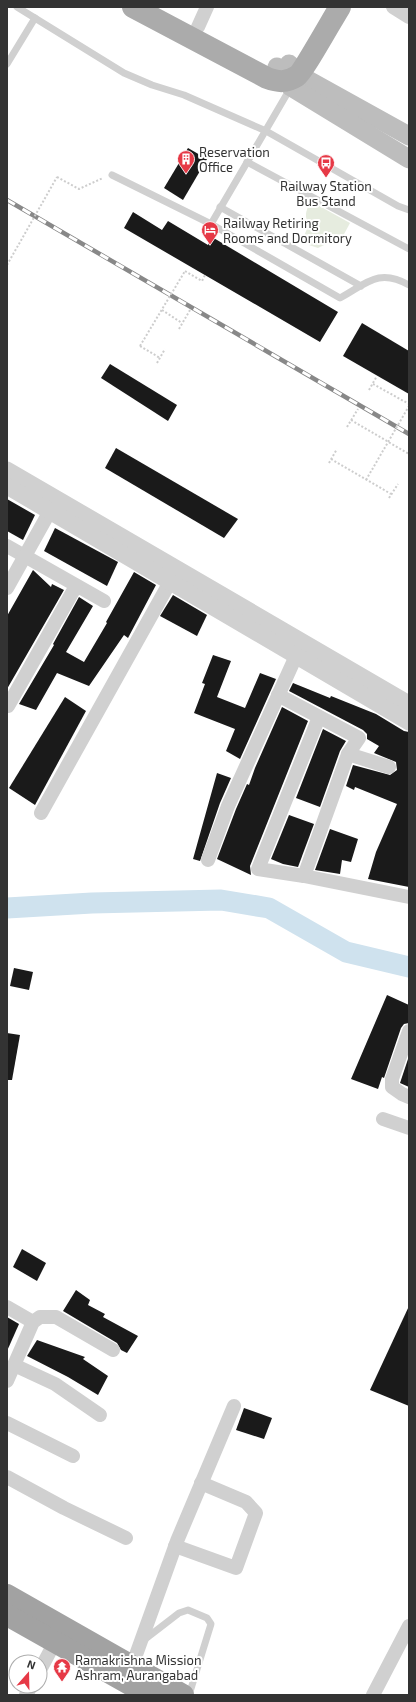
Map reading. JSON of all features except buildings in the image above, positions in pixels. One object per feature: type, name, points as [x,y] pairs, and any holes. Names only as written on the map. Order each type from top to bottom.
[{"type":"highway","points":[[7,1595],[183,1695]]},
{"type":"highway","points":[[7,1615],[150,1695]]},
{"type":"main road","points":[[133,7],[267,78],[278,81],[288,75],[340,7]]},
{"type":"main road","points":[[163,7],[288,75],[409,136]]},
{"type":"main road","points":[[288,75],[325,7]]},
{"type":"main road","points":[[288,75],[409,159]]},
{"type":"street","points":[[198,27],[207,7]]},
{"type":"street","points":[[395,7],[409,17]]},
{"type":"street","points":[[7,470],[409,704]]},
{"type":"street","points":[[7,486],[409,722]]},
{"type":"street","points":[[7,588],[50,511]]},
{"type":"street","points":[[7,546],[104,601]]},
{"type":"street","points":[[41,812],[170,582]]},
{"type":"street","points":[[8,706],[76,586]]},
{"type":"street","points":[[208,860],[228,806],[296,656]]},
{"type":"street","points":[[278,695],[359,738],[348,754],[304,876]]},
{"type":"street","points":[[319,717],[258,869],[304,876],[409,897]]},
{"type":"street","points":[[348,754],[389,766]]},
{"type":"street","points":[[409,1031],[392,1079],[392,1088],[409,1097]]},
{"type":"street","points":[[383,1119],[409,1128]]},
{"type":"street","points":[[7,1307],[33,1322]]},
{"type":"street","points":[[7,1382],[33,1322],[40,1316],[56,1317],[113,1350]]},
{"type":"street","points":[[14,1365],[55,1384],[100,1415]]},
{"type":"street","points":[[132,1666],[175,1546],[234,1406]]},
{"type":"street","points":[[7,1423],[73,1456]]},
{"type":"street","points":[[7,1477],[64,1508],[126,1538]]},
{"type":"street","points":[[175,1546],[236,1568],[256,1513],[246,1502],[201,1483]]},
{"type":"street","points":[[373,1695],[409,1626]]},
{"type":"street","points":[[48,1655],[55,1642]]},
{"type":"lane","points":[[17,7],[124,73],[152,85],[184,95],[266,131],[398,206],[409,210]]},
{"type":"lane","points":[[7,64],[35,18]]},
{"type":"lane","points":[[211,224],[266,131],[288,75]]},
{"type":"lane","points":[[247,162],[409,250]]},
{"type":"lane","points":[[112,175],[211,224],[340,298],[378,277],[385,276],[408,282]]},
{"type":"lane","points":[[220,207],[360,286]]},
{"type":"lane","points":[[140,1643],[179,1613],[188,1610],[207,1618],[211,1624],[189,1695]]},
{"type":"path","points":[[7,265],[58,177],[79,189],[112,175]]},
{"type":"path","points":[[160,358],[140,346],[185,271],[202,281],[205,275]]},
{"type":"path","points":[[162,310],[182,323]]},
{"type":"path","points":[[178,329],[190,310]]},
{"type":"path","points":[[157,363],[165,349]]},
{"type":"path","points":[[369,390],[377,376]]},
{"type":"path","points":[[366,480],[409,405],[373,384]]},
{"type":"path","points":[[347,428],[358,409]]},
{"type":"path","points":[[351,420],[409,454]]},
{"type":"path","points":[[329,463],[337,449]]},
{"type":"path","points":[[331,459],[391,494]]},
{"type":"path","points":[[389,498],[398,484]]},
{"type":"shaded area","points":[[314,203],[350,223],[343,236],[332,234],[326,244],[318,248],[309,245],[304,236],[309,224],[306,216],[307,209],[309,204]]},
{"type":"waterway","points":[[7,908],[92,903],[221,900],[269,908],[346,952],[409,967]]},
{"type":"railway","points":[[7,200],[409,434]]},
{"type":"place","name":"Reservation Office","points":[[186,174]]},
{"type":"place","name":"Railway Station Bus Stand","points":[[326,178]]},
{"type":"place","name":"Railway Retiring Rooms and Dormitory","points":[[210,245]]},
{"type":"place","name":"Ramakrishna Mission Ashram, Aurangabad","points":[[62,1682]]}]
